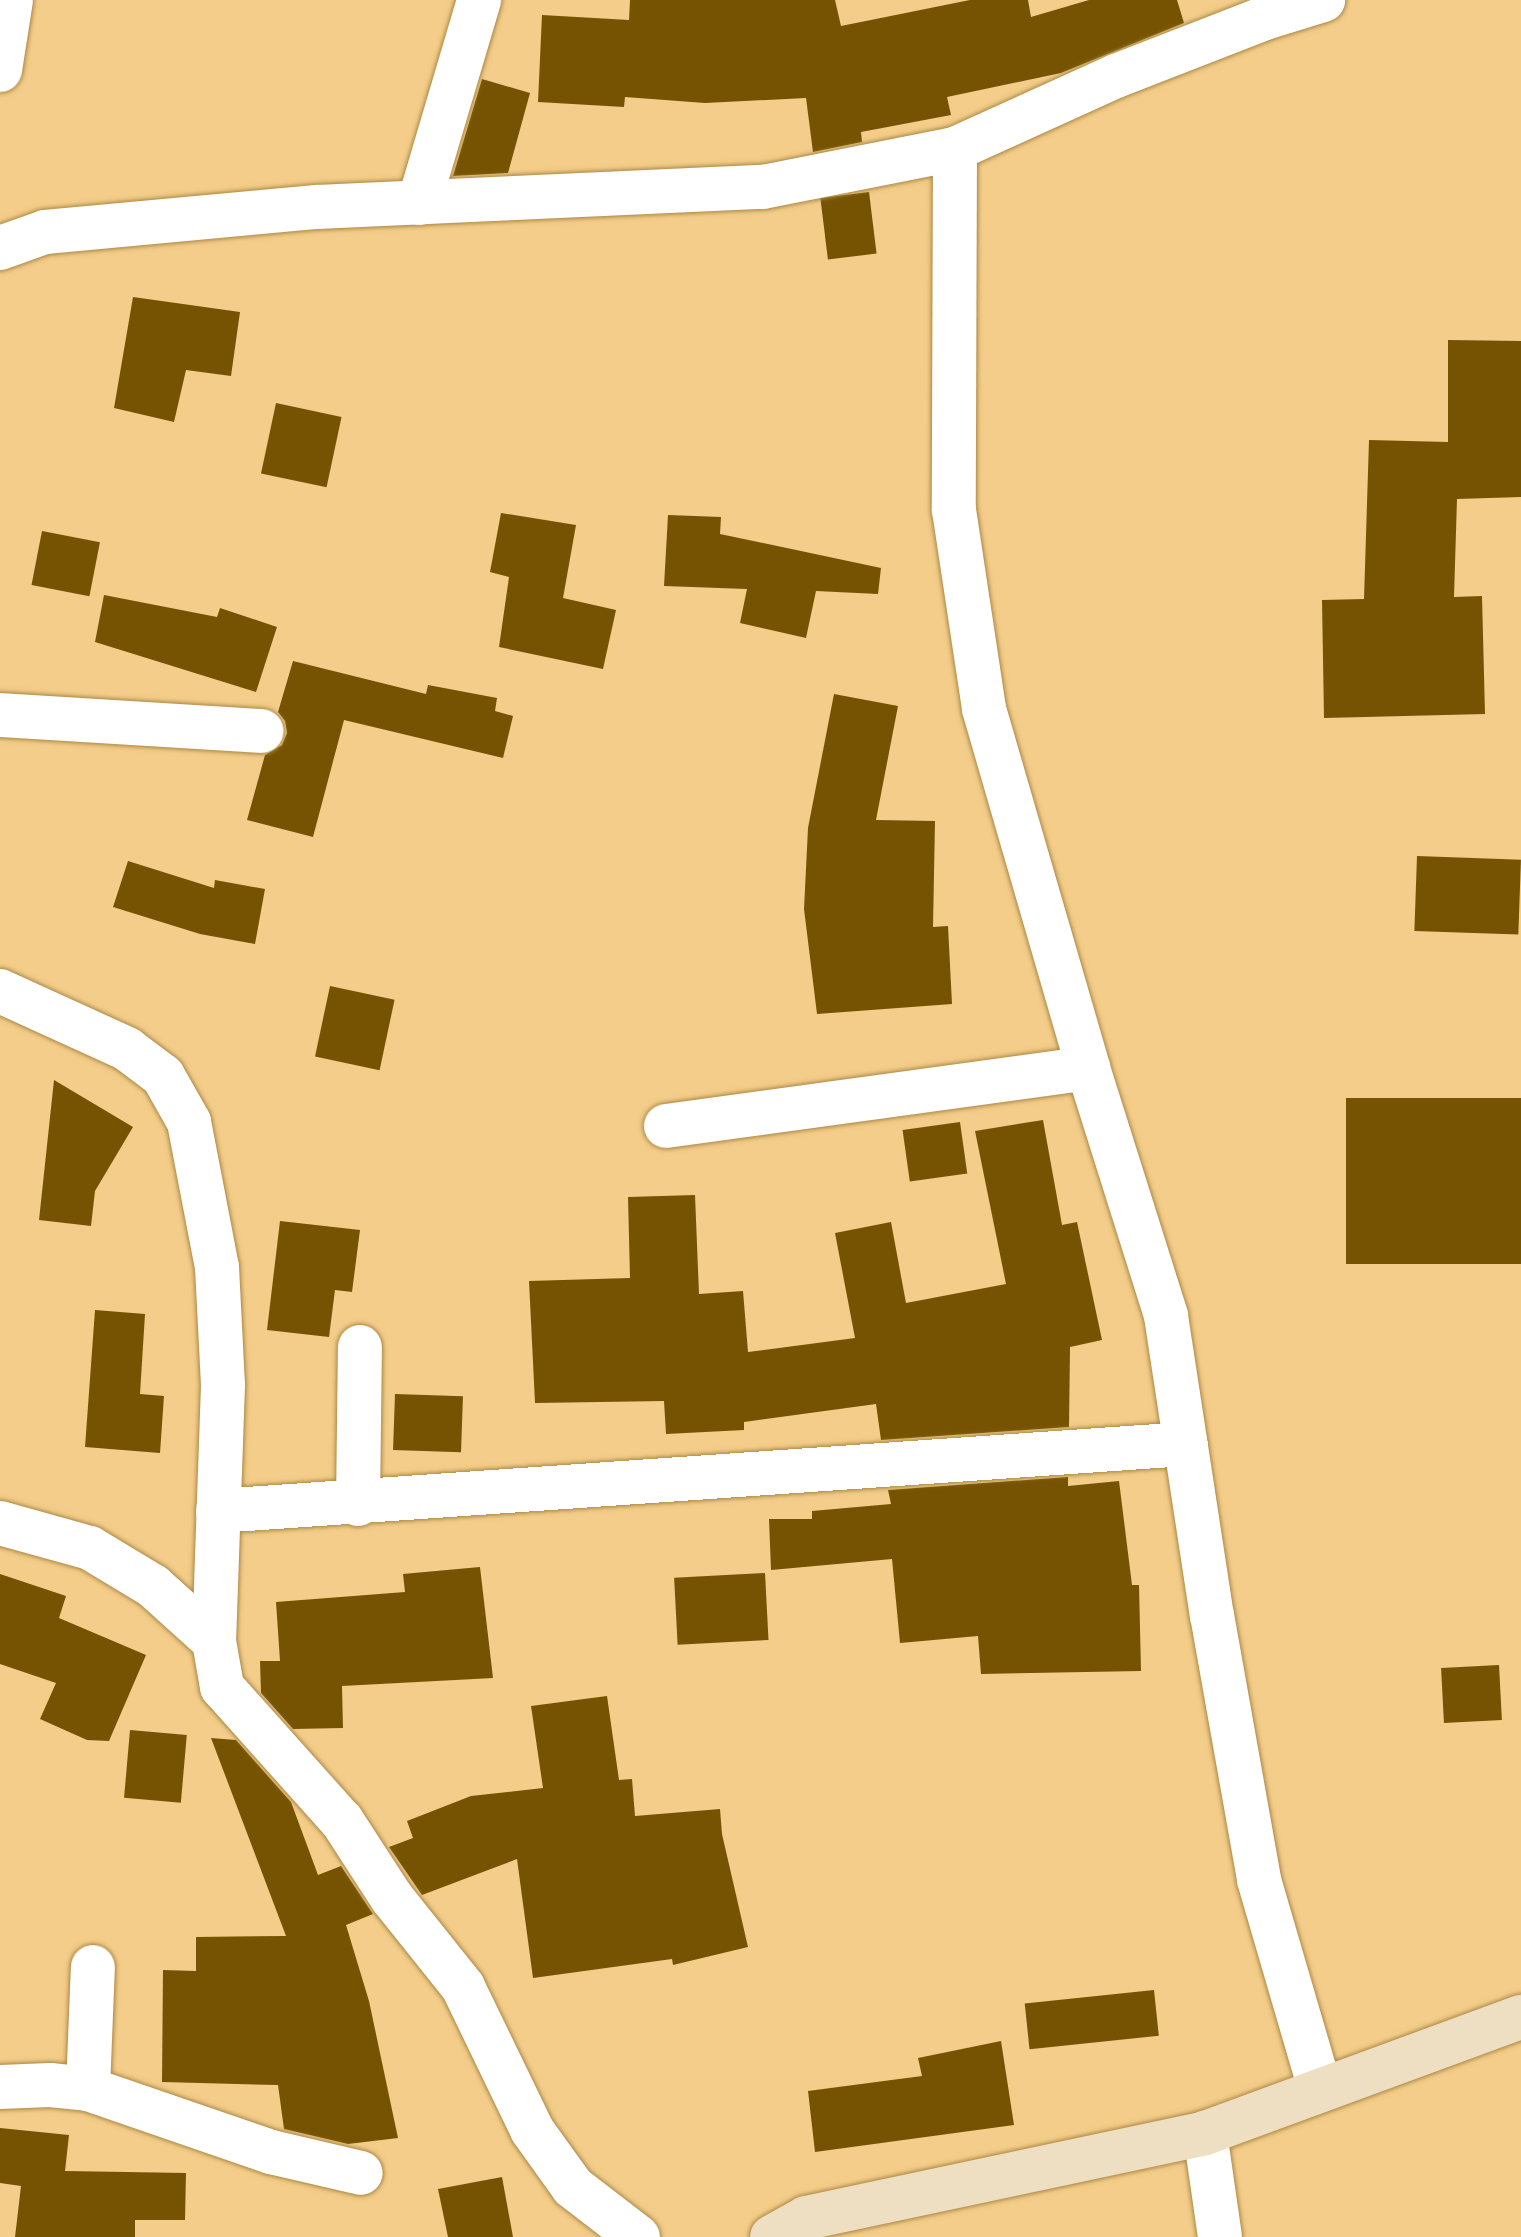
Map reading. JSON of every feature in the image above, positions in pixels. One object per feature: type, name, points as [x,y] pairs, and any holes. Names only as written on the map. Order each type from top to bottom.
[{"type":"street","points":[[0,70],[11,0]]},
{"type":"street","points":[[419,203],[479,0]]},
{"type":"street","points":[[0,248],[45,232],[317,207],[763,187],[955,149],[1116,76],[1265,18],[1323,0]]},
{"type":"street","points":[[955,149],[952,355],[956,526],[984,709],[1088,1068],[1166,1316],[1259,1880],[1320,2089]]},
{"type":"street","points":[[0,715],[262,731]]},
{"type":"street","points":[[0,991],[127,1049],[163,1076],[189,1122],[217,1267],[223,1385],[214,1641],[222,1687],[342,1821],[392,1898],[463,1987],[532,2130],[573,2187],[638,2237]]},
{"type":"street","points":[[666,1126],[1088,1068]]},
{"type":"street","points":[[358,1504],[360,1347]]},
{"type":"street","points":[[218,1511],[358,1504],[1186,1444]]},
{"type":"street","points":[[0,1523],[90,1548],[153,1586],[214,1641]]},
{"type":"street","points":[[88,2089],[93,1967]]},
{"type":"street","points":[[772,2237],[806,2218],[1205,2133],[1521,2017]]},
{"type":"street","points":[[0,2087],[50,2085],[88,2089],[271,2152],[361,2173]]},
{"type":"street","points":[[1205,2133],[1220,2237]]},
{"type":"building","points":[[630,0],[835,0],[841,26],[970,0],[1028,0],[1031,17],[1089,0],[1177,0],[1184,23],[1061,73],[947,97],[951,115],[861,132],[862,142],[813,152],[806,98],[705,103],[625,97],[624,107],[538,102],[542,15],[629,20]]},
{"type":"building","points":[[482,79],[530,93],[508,173],[453,176]]},
{"type":"building","points":[[869,192],[877,254],[828,260],[820,198]]},
{"type":"building","points":[[133,297],[240,312],[231,376],[186,370],[174,422],[114,408]]},
{"type":"building","points":[[1448,340],[1521,341],[1521,497],[1457,499],[1454,597],[1482,596],[1485,714],[1324,718],[1322,600],[1364,599],[1369,440],[1448,442]]},
{"type":"building","points":[[276,403],[342,417],[327,487],[261,473]]},
{"type":"building","points":[[501,513],[576,525],[563,598],[616,610],[603,669],[499,647],[509,577],[490,572]]},
{"type":"building","points":[[668,515],[721,517],[720,534],[881,568],[878,594],[816,591],[806,638],[740,623],[747,589],[664,586]]},
{"type":"building","points":[[42,531],[100,542],[89,596],[32,585]]},
{"type":"building","points":[[104,595],[217,617],[220,608],[277,627],[256,692],[95,642]]},
{"type":"building","points":[[293,661],[426,694],[428,685],[497,698],[495,711],[513,716],[503,758],[344,720],[313,837],[247,820],[265,755],[282,745],[287,733],[285,721],[278,712]]},
{"type":"building","points":[[834,694],[898,706],[876,820],[935,821],[933,927],[948,926],[952,1004],[817,1014],[804,909],[808,828]]},
{"type":"building","points":[[1417,856],[1521,860],[1518,935],[1414,931]]},
{"type":"building","points":[[128,861],[214,888],[215,880],[265,889],[255,944],[200,934],[113,907]]},
{"type":"building","points":[[330,986],[395,1000],[380,1070],[315,1056]]},
{"type":"building","points":[[54,1080],[133,1127],[95,1191],[91,1226],[39,1220]]},
{"type":"building","points":[[1346,1098],[1521,1098],[1521,1264],[1346,1264]]},
{"type":"building","points":[[1043,1120],[1062,1225],[1077,1222],[1102,1340],[1070,1347],[1069,1427],[881,1440],[876,1404],[744,1422],[744,1430],[666,1434],[664,1401],[535,1403],[529,1281],[630,1278],[628,1197],[695,1195],[699,1294],[743,1291],[748,1352],[855,1338],[835,1233],[891,1222],[906,1303],[1006,1284],[975,1131]]},
{"type":"building","points":[[960,1122],[967,1173],[910,1182],[903,1130]]},
{"type":"building","points":[[280,1221],[360,1230],[352,1292],[335,1290],[329,1337],[267,1330]]},
{"type":"building","points":[[95,1310],[145,1314],[140,1394],[164,1396],[160,1453],[85,1447]]},
{"type":"building","points":[[395,1394],[463,1396],[461,1452],[393,1450]]},
{"type":"building","points":[[1068,1477],[1068,1486],[1119,1481],[1132,1585],[1139,1585],[1141,1671],[981,1674],[978,1636],[900,1643],[892,1559],[771,1570],[769,1519],[812,1519],[812,1511],[891,1504],[888,1490]]},
{"type":"building","points":[[480,1567],[493,1678],[342,1686],[343,1728],[293,1729],[261,1693],[260,1661],[280,1661],[276,1602],[405,1592],[403,1574]]},
{"type":"building","points":[[765,1573],[769,1640],[678,1645],[674,1578]]},
{"type":"building","points":[[0,1574],[66,1596],[59,1618],[146,1655],[109,1741],[87,1740],[40,1719],[56,1683],[0,1664]]},
{"type":"building","points":[[1499,1665],[1502,1720],[1444,1723],[1441,1668]]},
{"type":"building","points":[[607,1696],[619,1780],[632,1779],[635,1816],[720,1809],[722,1834],[748,1947],[673,1965],[672,1959],[533,1978],[517,1859],[422,1895],[389,1847],[413,1838],[407,1821],[471,1796],[543,1788],[531,1706]]},
{"type":"building","points":[[130,1730],[187,1735],[181,1803],[124,1798]]},
{"type":"building","points":[[211,1738],[236,1740],[291,1802],[318,1875],[341,1866],[373,1914],[346,1925],[369,2001],[398,2138],[348,2144],[284,2129],[278,2085],[162,2082],[163,1970],[196,1971],[196,1937],[286,1936]]},
{"type":"building","points":[[1154,1990],[1159,2036],[1030,2049],[1025,2004]]},
{"type":"building","points":[[1001,2041],[1014,2125],[815,2152],[808,2091],[922,2076],[918,2058]]},
{"type":"building","points":[[0,2128],[69,2135],[65,2171],[186,2173],[185,2220],[135,2220],[135,2237],[15,2237],[21,2186],[0,2183]]},
{"type":"building","points":[[502,2177],[513,2237],[448,2237],[438,2189]]}]
